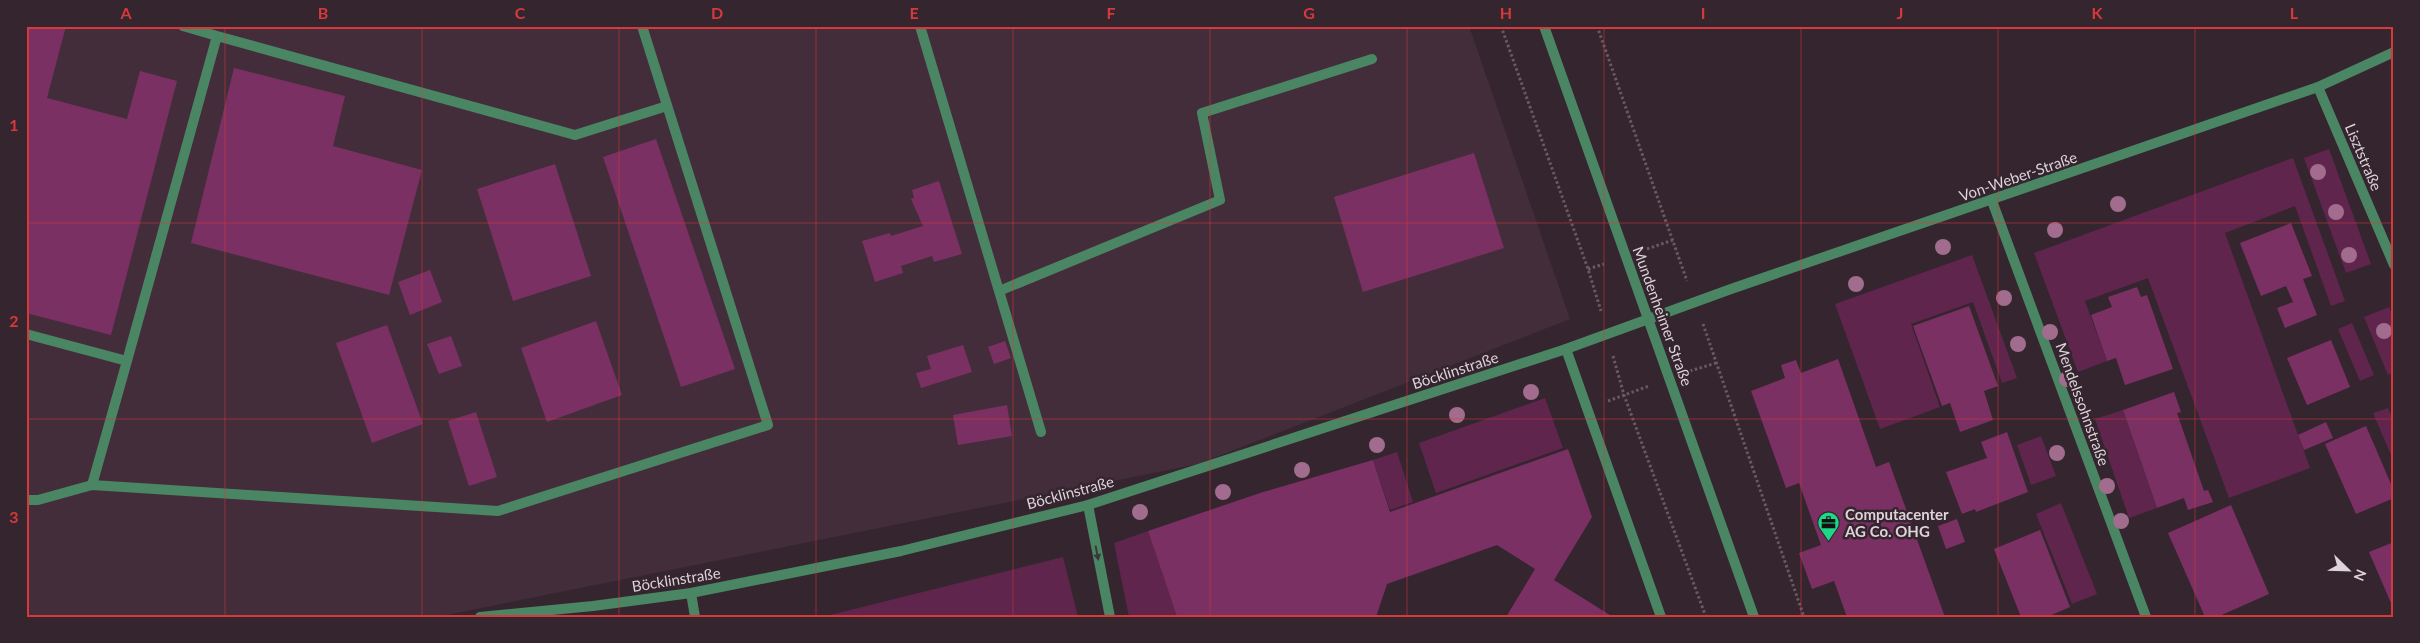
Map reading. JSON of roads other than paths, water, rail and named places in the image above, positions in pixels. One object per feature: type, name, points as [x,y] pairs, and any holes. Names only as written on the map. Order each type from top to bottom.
[{"type":"street","points":[[183,26],[575,134],[667,106]]},
{"type":"street","points":[[26,500],[38,500],[92,485],[498,511],[768,425],[642,26]]},
{"type":"street","points":[[920,26],[1041,432]]},
{"type":"street","name":"Mundenheimer Straße","points":[[1544,26],[1754,617]]},
{"type":"street","points":[[92,485],[217,36]]},
{"type":"street","name":"Von-Weber-Straße","points":[[1649,320],[1730,289],[1992,201],[2318,87],[2394,52]]},
{"type":"street","points":[[998,291],[1220,200],[1202,113],[1372,59]]},
{"type":"street","name":"Lisztstraße","points":[[2318,87],[2394,265]]},
{"type":"street","name":"Mendelssohnstraße","points":[[1992,201],[2146,617]]},
{"type":"street","name":"Böcklinstraße","points":[[480,617],[593,606],[691,593],[901,551],[1088,505],[1311,434],[1649,320]]},
{"type":"street","points":[[26,334],[127,362]]},
{"type":"street","points":[[1566,349],[1662,617]]},
{"type":"street","points":[[1088,505],[1110,617]]},
{"type":"street","points":[[691,593],[694,617]]},
{"type":"place","name":"Computacenter AG Co. OHG","points":[[1829,542]]}]
